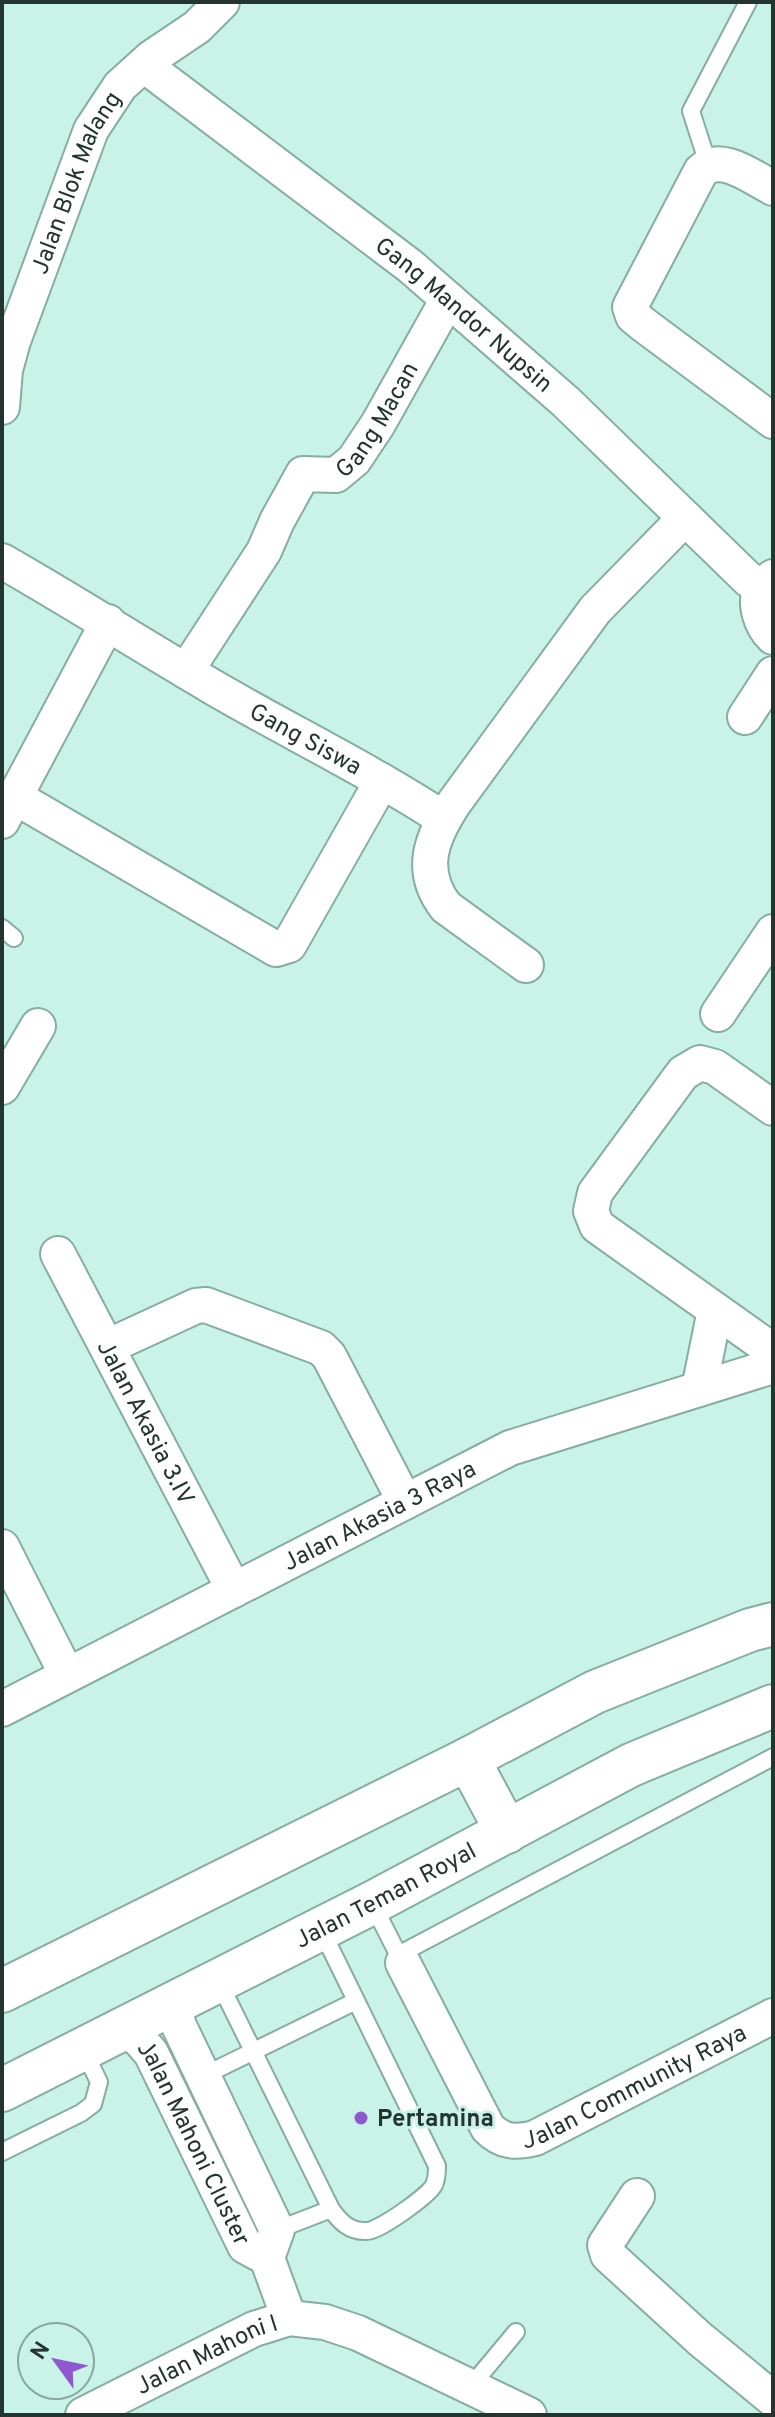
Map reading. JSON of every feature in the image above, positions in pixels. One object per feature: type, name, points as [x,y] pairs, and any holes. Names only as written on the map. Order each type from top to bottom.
[{"type":"street","name":"Jalan Blok Malang","points":[[2,407],[5,370],[13,341],[91,130],[120,86],[197,27],[222,2]]},
{"type":"street","name":"Gang Mandor Nupsin","points":[[144,65],[410,266],[566,402],[749,580],[768,581]]},
{"type":"street","points":[[773,188],[716,164],[701,171],[630,307],[633,316],[644,325],[773,421]]},
{"type":"street","name":"Gang Macan","points":[[186,671],[264,551],[303,474],[336,475],[354,460],[378,424],[448,299]]},
{"type":"street","points":[[526,965],[446,907],[437,895],[431,878],[429,858],[444,819],[595,610],[685,518]]},
{"type":"street","name":"Gang Siswa","points":[[2,561],[444,819]]},
{"type":"street","points":[[768,581],[758,611],[766,631],[773,637]]},
{"type":"street","points":[[108,622],[9,809],[276,949],[289,945],[382,781]]},
{"type":"street","points":[[745,717],[773,674]]},
{"type":"street","points":[[718,1014],[773,932]]},
{"type":"street","points":[[2,1087],[38,1026]]},
{"type":"street","points":[[773,1108],[715,1067],[700,1063],[683,1073],[595,1193],[591,1211],[597,1226],[773,1351]]},
{"type":"street","name":"Jalan Akasia 3.IV","points":[[58,1254],[234,1590]]},
{"type":"street","points":[[107,1347],[196,1306],[206,1305],[321,1348],[329,1356],[405,1502]]},
{"type":"street","points":[[699,1389],[715,1310]]},
{"type":"street","name":"Jalan Akasia 3 Raya","points":[[2,1709],[510,1448],[773,1366]]},
{"type":"street","points":[[2,1547],[67,1675]]},
{"type":"street","points":[[2,1991],[474,1770],[595,1692],[750,1630],[773,1624]]},
{"type":"street","name":"Jalan Teman Royal","points":[[2,2090],[372,1903],[503,1826],[631,1765],[773,1706]]},
{"type":"street","points":[[474,1770],[503,1826]]},
{"type":"street","name":"Jalan Community Raya","points":[[400,1959],[488,2128],[497,2137],[520,2142],[535,2138],[773,2016]]},
{"type":"street","name":"Jalan Mahoni Cluster","points":[[182,2001],[176,2015],[179,2026],[203,2076],[272,2244],[289,2318]]},
{"type":"street","name":"Jalan Mahoni Cluster","points":[[121,2030],[138,2038],[151,2053],[245,2246],[272,2244]]},
{"type":"street","points":[[637,2196],[605,2245],[608,2255],[700,2339],[773,2399]]},
{"type":"street","points":[[289,2318],[325,2322],[358,2333],[529,2415]]},
{"type":"street","name":"Jalan Mahoni I","points":[[83,2415],[254,2329],[289,2318]]},
{"type":"lane","points":[[716,164],[691,111],[748,2]]},
{"type":"lane","points":[[372,1903],[400,1959],[773,1757]]},
{"type":"lane","points":[[219,1982],[331,2209],[348,2227],[357,2231],[373,2231],[427,2194],[437,2176],[437,2166],[321,1929]]},
{"type":"lane","points":[[203,2076],[356,2001]]},
{"type":"lane","points":[[2,2152],[93,2104],[99,2082],[83,2049]]},
{"type":"lane","points":[[272,2244],[331,2209]]},
{"type":"lane","points":[[471,2386],[516,2332]]},
{"type":"place","name":"Pertamina","points":[[361,2118]]}]
